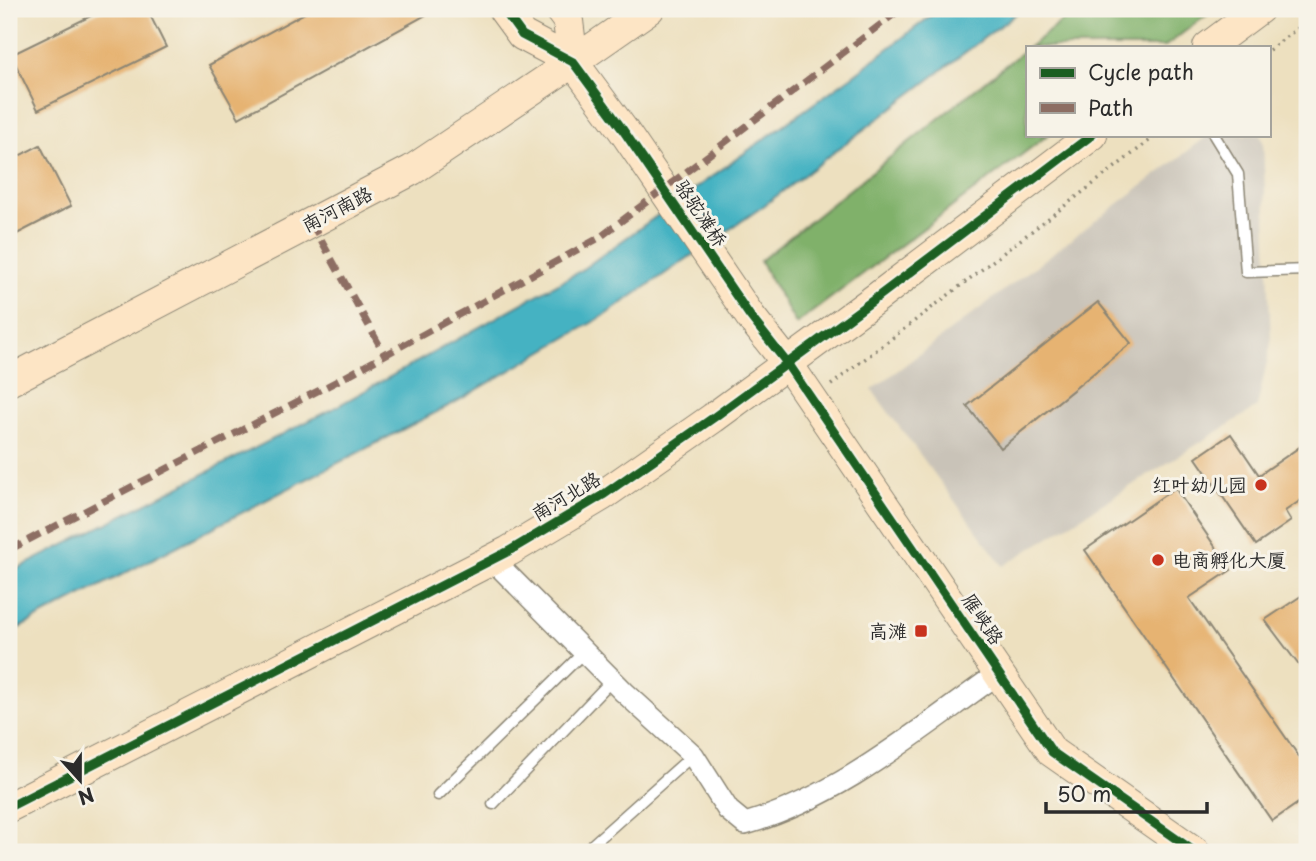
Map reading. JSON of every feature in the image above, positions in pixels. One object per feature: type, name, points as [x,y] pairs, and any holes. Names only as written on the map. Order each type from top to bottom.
[{"type":"street","points":[[503,9],[522,35],[573,62]]},
{"type":"street","points":[[559,9],[568,21],[573,62]]},
{"type":"street","name":"南河南路","points":[[9,381],[412,170],[649,9]]},
{"type":"street","points":[[1209,46],[1259,9]]},
{"type":"street","name":"骆驼滩桥","points":[[573,62],[751,316],[787,363]]},
{"type":"street","name":"南河北路","points":[[9,807],[492,559],[603,495],[787,363],[1091,136]]},
{"type":"street","name":"雁峡路","points":[[787,363],[1052,752],[1195,852]]},
{"type":"street","points":[[492,559],[612,680],[693,755],[728,810],[745,824],[775,815],[856,774],[999,673]]},
{"type":"lane","points":[[1215,136],[1238,174],[1245,272],[1307,270]]},
{"type":"lane","points":[[438,795],[584,652]]},
{"type":"lane","points":[[493,804],[612,680]]},
{"type":"lane","points":[[584,852],[693,755]]},
{"type":"path","points":[[1270,49],[1307,21]]},
{"type":"path","points":[[812,400],[1156,136]]},
{"type":"shaded area","points":[[1208,136],[1260,136],[1263,142],[1271,343],[1257,407],[1003,566],[872,390]]},
{"type":"green space","points":[[1077,9],[1215,9],[1165,46],[1030,46]]},
{"type":"green space","points":[[1026,49],[1026,136],[1047,136],[796,324],[760,261]]},
{"type":"water","points":[[940,9],[1022,9],[762,207],[605,315],[454,403],[9,633],[9,573],[332,409],[580,271],[855,74]]},
{"type":"building","points":[[105,9],[147,9],[166,47],[38,110],[11,55]]},
{"type":"building","points":[[312,9],[422,9],[426,15],[239,118],[209,65]]},
{"type":"building","points":[[40,145],[71,206],[9,238],[9,161]]},
{"type":"building","points":[[1098,302],[1131,343],[1001,448],[967,406]]},
{"type":"building","name":"红叶幼儿园","points":[[1231,434],[1259,475],[1307,442],[1307,496],[1285,511],[1291,521],[1256,545],[1196,458]]},
{"type":"building","points":[[1175,488],[1231,570],[1189,598],[1307,768],[1307,797],[1272,821],[1085,550]]},
{"type":"building","points":[[1307,592],[1307,670],[1304,672],[1265,620]]},
{"type":"marked path","points":[[9,550],[343,378],[599,238],[901,9]]},
{"type":"marked path","points":[[311,222],[385,355]]},
{"type":"cycle path","points":[[503,9],[522,35],[573,62],[623,130],[750,316],[787,363],[1052,752],[1195,852]]},
{"type":"cycle path","points":[[9,807],[509,551],[603,495],[879,296],[1091,136]]},
{"type":"place","name":"红叶幼儿园","points":[[1261,485]]},
{"type":"place","name":"电商孵化大厦","points":[[1158,560]]},
{"type":"place","name":"高滩","points":[[921,631]]}]
